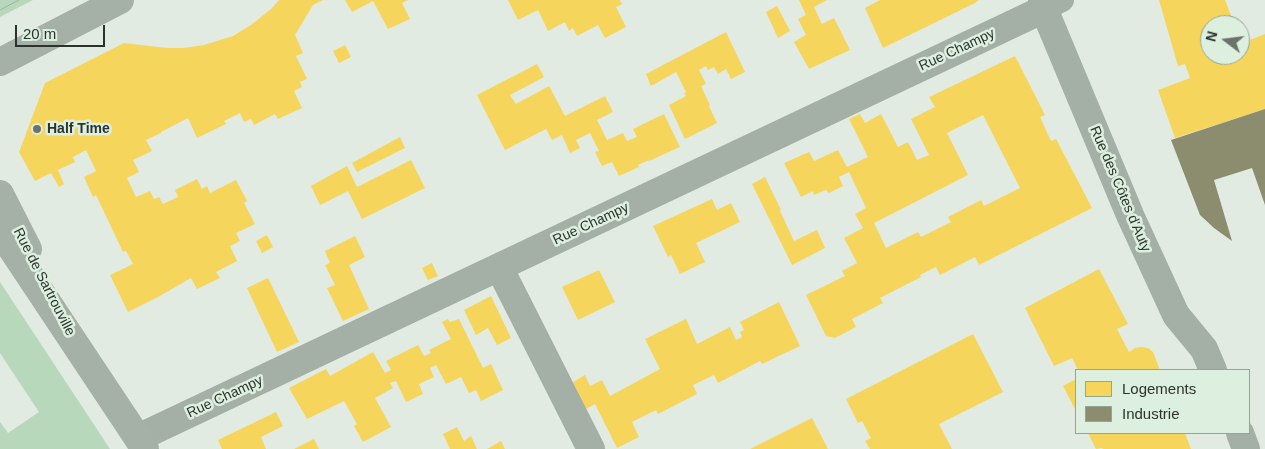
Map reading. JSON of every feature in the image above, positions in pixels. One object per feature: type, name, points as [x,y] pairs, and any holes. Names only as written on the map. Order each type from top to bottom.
[{"type":"main road","points":[[0,62],[120,0]]},
{"type":"main road","name":"Rue de Sartrouville","points":[[0,194],[75,344]]},
{"type":"main road","name":"Rue de Sartrouville","points":[[0,231],[141,444]]},
{"type":"street","name":"Rue Champy","points":[[141,444],[499,267],[1049,3]]},
{"type":"street","name":"Rue des Côtes d'Auty","points":[[1049,3],[1130,215],[1176,315],[1204,349],[1213,369]]},
{"type":"street","points":[[499,267],[592,449]]},
{"type":"street","points":[[1240,434],[1246,449]]},
{"type":"green space","points":[[0,0],[33,0],[0,17]]},
{"type":"green space","points":[[0,282],[110,449],[0,449],[0,422],[8,433],[39,412],[0,353]]},
{"type":"building: Logements","points":[[279,0],[323,0],[313,5],[295,35],[303,53],[296,56],[307,79],[300,82],[302,87],[294,91],[302,108],[278,119],[275,114],[254,125],[251,119],[244,122],[240,113],[224,121],[226,124],[197,138],[188,118],[146,140],[152,151],[133,160],[139,172],[127,178],[136,197],[150,191],[154,199],[159,197],[163,204],[178,197],[175,190],[197,179],[202,189],[207,186],[210,193],[236,180],[247,201],[244,203],[255,224],[236,233],[240,241],[230,246],[237,261],[216,272],[220,278],[197,289],[191,278],[128,312],[110,275],[133,264],[126,251],[123,252],[96,195],[93,197],[84,177],[96,171],[86,150],[73,157],[75,162],[58,170],[64,184],[59,187],[51,173],[35,181],[19,152],[45,83],[124,43],[183,48],[204,45],[233,36],[251,25]]},
{"type":"building: Logements","points":[[345,0],[408,0],[402,3],[410,19],[388,29],[373,1],[352,12]]},
{"type":"building: Logements","points":[[508,0],[620,0],[622,4],[616,7],[626,27],[605,38],[598,25],[577,36],[573,28],[569,31],[565,22],[548,31],[538,10],[518,20]]},
{"type":"building: Logements","points":[[799,0],[827,0],[814,7],[822,24],[834,18],[850,50],[809,69],[794,42],[806,35],[798,19],[806,15]]},
{"type":"building: Logements","points":[[880,0],[979,0],[883,48],[865,8]]},
{"type":"building: Logements","points":[[1159,0],[1225,0],[1231,15],[1200,15],[1200,65],[1250,65],[1250,40],[1265,34],[1265,109],[1175,138],[1158,90],[1190,78],[1185,64],[1178,66]]},
{"type":"building: Logements","points":[[777,6],[790,31],[778,38],[766,12]]},
{"type":"building: Logements","points":[[726,32],[745,72],[731,79],[726,69],[718,74],[714,67],[708,70],[706,66],[699,70],[706,84],[701,86],[717,123],[685,139],[669,105],[686,96],[684,93],[686,92],[676,72],[651,86],[646,74]]},
{"type":"building: Logements","points":[[345,45],[351,57],[339,63],[333,51]]},
{"type":"building: Logements","points":[[1015,56],[1045,115],[1040,117],[1051,141],[1056,139],[1092,208],[979,265],[975,257],[940,275],[936,267],[880,298],[883,303],[852,319],[856,327],[835,338],[826,336],[806,295],[845,276],[842,271],[857,263],[844,238],[863,228],[855,214],[866,208],[849,172],[839,177],[843,186],[829,193],[826,190],[814,195],[813,191],[801,197],[784,163],[809,152],[814,161],[838,150],[847,167],[868,157],[849,119],[860,114],[865,123],[881,114],[898,147],[908,142],[917,160],[929,155],[911,119],[935,107],[929,97]],"holes":[[[983,115],[1020,188],[984,206],[981,200],[948,217],[951,222],[921,237],[918,232],[886,248],[874,223],[968,175],[947,133]]]},
{"type":"building: Logements","points":[[537,64],[544,77],[510,95],[516,104],[549,86],[565,116],[605,96],[613,112],[597,120],[607,140],[623,133],[627,141],[637,137],[633,129],[664,114],[680,147],[638,165],[639,167],[619,176],[612,162],[602,166],[595,152],[599,151],[590,133],[576,140],[580,148],[570,153],[562,135],[552,140],[546,129],[505,150],[477,95]]},
{"type":"building: Logements","points":[[400,137],[405,148],[357,172],[352,163]]},
{"type":"building: Logements","points":[[411,160],[425,188],[362,219],[348,191],[320,205],[311,186],[347,166],[357,187]]},
{"type":"building: Logements","points":[[765,177],[794,241],[817,230],[825,248],[792,265],[752,184]]},
{"type":"building: Logements","points":[[712,199],[717,210],[731,203],[740,222],[696,243],[705,262],[680,274],[671,255],[668,257],[653,226]]},
{"type":"building: Logements","points":[[267,235],[273,247],[262,253],[256,241]]},
{"type":"building: Logements","points":[[355,236],[365,257],[349,265],[369,309],[343,321],[327,288],[335,285],[325,265],[330,263],[325,251]]},
{"type":"building: Logements","points":[[432,263],[438,276],[428,280],[422,268]]},
{"type":"building: Logements","points":[[1099,269],[1128,324],[1117,329],[1129,352],[1135,348],[1148,348],[1153,352],[1160,369],[1078,369],[1072,358],[1054,366],[1025,308]]},
{"type":"building: Logements","points":[[599,270],[615,302],[578,320],[562,287]]},
{"type":"building: Logements","points":[[268,278],[299,342],[277,352],[247,288]]},
{"type":"building: Logements","points":[[491,296],[511,338],[497,345],[488,328],[476,335],[464,310]]},
{"type":"building: Logements","points":[[779,302],[800,346],[762,364],[760,361],[718,383],[714,375],[693,385],[697,394],[658,414],[656,410],[632,422],[639,437],[617,448],[595,404],[586,409],[573,382],[585,375],[590,386],[602,380],[610,396],[660,369],[645,339],[686,319],[697,344],[730,327],[736,340],[742,337],[740,332],[744,330],[740,322]]},
{"type":"building: Logements","points":[[448,319],[450,322],[459,319],[483,368],[491,364],[503,390],[481,401],[476,390],[469,393],[461,377],[446,384],[436,365],[430,368],[434,377],[419,384],[423,394],[406,402],[396,381],[390,383],[393,388],[375,398],[391,427],[363,442],[354,426],[357,424],[344,401],[307,419],[289,388],[326,369],[330,376],[373,352],[385,373],[391,370],[386,361],[418,345],[424,356],[431,353],[429,350],[451,339],[442,322]]},
{"type":"building: Logements","points":[[973,334],[1003,392],[939,424],[952,449],[870,449],[865,441],[871,438],[862,421],[858,423],[846,399]]},
{"type":"building: Logements","points":[[1075,380],[1075,409],[1063,386]]},
{"type":"building: Logements","points":[[276,412],[283,426],[261,437],[266,449],[222,449],[218,440]]},
{"type":"building: Logements","points":[[812,418],[828,449],[750,449]]},
{"type":"building: Logements","points":[[457,427],[464,441],[471,436],[477,449],[450,449],[443,434]]},
{"type":"building: Logements","points":[[1088,434],[1185,434],[1191,449],[1102,448],[1096,449]]},
{"type":"building: Logements","points":[[314,439],[319,449],[294,449]]},
{"type":"building: Logements","points":[[501,441],[505,449],[487,449]]},
{"type":"building: Industrie","points":[[1265,109],[1265,205],[1252,168],[1214,180],[1232,241],[1200,215],[1171,140]]},
{"type":"tram line","points":[[0,10],[19,0]]},
{"type":"place","name":"Half Time","points":[[37,129]]}]
